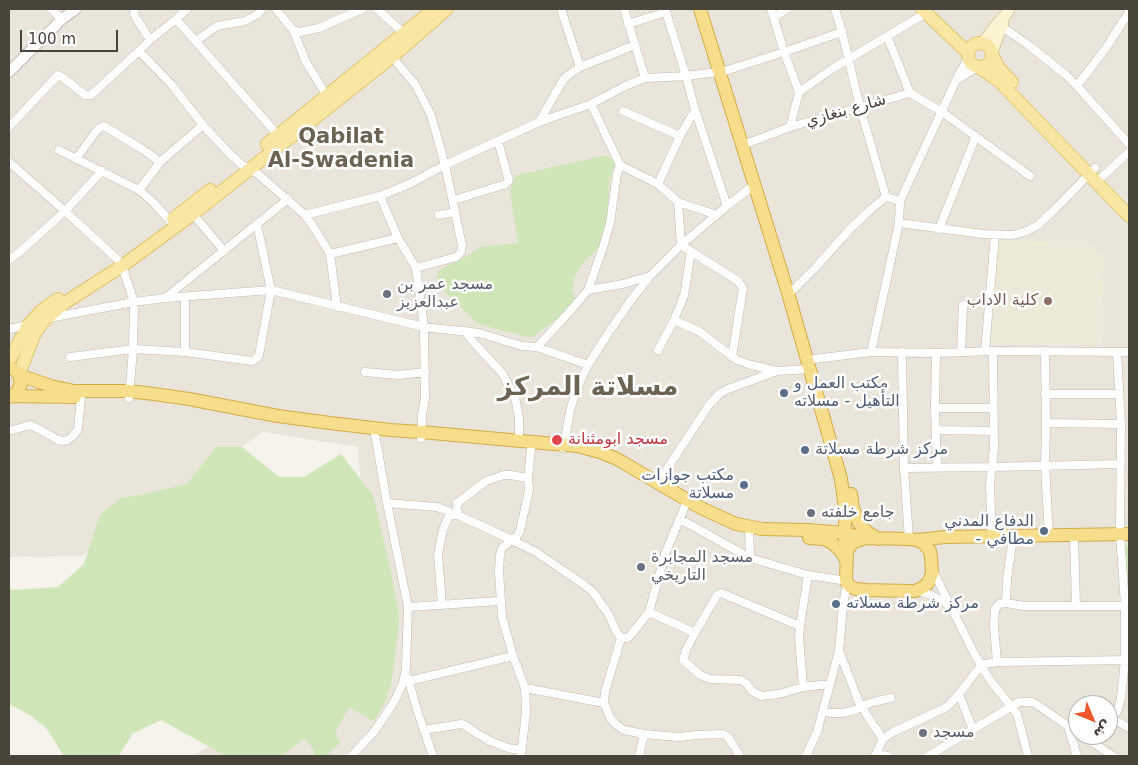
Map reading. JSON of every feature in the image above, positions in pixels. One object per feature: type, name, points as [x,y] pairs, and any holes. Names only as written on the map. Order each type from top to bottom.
[{"type":"highway","points":[[700,9],[748,143],[826,415],[841,479],[846,515],[844,533],[847,555],[847,582],[851,587],[860,590],[915,590],[922,588],[931,578],[930,551],[923,543],[913,539]]},
{"type":"highway","points":[[706,9],[754,185],[790,291]]},
{"type":"highway","points":[[15,372],[51,386],[74,391],[189,399],[375,432],[519,441],[563,447]]},
{"type":"highway","points":[[9,397],[17,392],[20,384],[15,372]]},
{"type":"highway","points":[[9,397],[81,398],[129,395]]},
{"type":"highway","points":[[826,415],[848,478],[857,519],[872,538]]},
{"type":"highway","points":[[421,435],[531,448],[577,446],[600,452],[617,459],[685,506],[727,528],[772,537],[824,539],[834,544],[847,555]]},
{"type":"highway","points":[[653,483],[749,531],[762,529],[808,530],[872,538],[913,539],[945,536],[1125,534]]},
{"type":"highway","points":[[930,551],[934,544],[945,536]]},
{"type":"highway","points":[[847,555],[853,542],[872,538]]},
{"type":"main road","points":[[15,372],[34,335],[46,319],[120,262],[135,247],[170,220],[245,167],[392,57],[407,37],[434,9]]},
{"type":"main road","points":[[9,361],[28,325],[42,310],[193,214],[278,135],[386,49],[447,9]]},
{"type":"main road","points":[[927,10],[966,39],[980,55],[999,68],[1096,173],[1129,205]]},
{"type":"main road","points":[[980,55],[1005,17]]},
{"type":"main road","points":[[1096,173],[1129,216]]},
{"type":"street","points":[[51,9],[62,19]]},
{"type":"street","points":[[9,72],[62,19],[76,9]]},
{"type":"street","points":[[135,9],[134,14],[150,40]]},
{"type":"street","points":[[9,127],[58,75],[62,76],[84,96],[91,95],[150,40],[187,9]]},
{"type":"street","points":[[196,41],[217,26],[245,21],[258,14],[262,9]]},
{"type":"street","points":[[276,9],[293,30],[306,62],[327,96]]},
{"type":"street","points":[[293,30],[300,32],[310,30],[362,9]]},
{"type":"street","points":[[377,9],[407,37]]},
{"type":"street","points":[[561,9],[580,67]]},
{"type":"street","points":[[624,9],[645,78]]},
{"type":"street","points":[[771,9],[799,92],[790,127]]},
{"type":"street","points":[[774,17],[787,9]]},
{"type":"street","points":[[835,9],[860,107],[886,197]]},
{"type":"street","points":[[628,24],[665,10],[695,110],[728,206]]},
{"type":"street","points":[[799,92],[849,58],[927,10]]},
{"type":"street","points":[[1077,86],[1106,48],[1129,12]]},
{"type":"street","points":[[1005,17],[1048,61],[1077,86],[1129,144]]},
{"type":"street","points":[[176,19],[278,135]]},
{"type":"street","points":[[305,215],[380,196],[539,122],[591,104],[645,78],[686,76],[722,71],[842,32]]},
{"type":"street","points":[[887,36],[910,93],[942,112],[1030,176]]},
{"type":"street","points":[[539,122],[563,80],[572,72],[634,45]]},
{"type":"street","points":[[139,51],[171,84],[203,125],[245,167],[258,174],[305,215],[330,254],[337,307]]},
{"type":"street","points":[[871,352],[899,223],[900,201],[957,80],[958,74],[980,55]]},
{"type":"street","points":[[957,80],[980,55]]},
{"type":"street","points":[[392,57],[415,84],[431,115],[454,200],[462,245],[461,252],[456,257],[416,268]]},
{"type":"street","name":"شارع بنغازي","points":[[748,143],[790,127],[910,93]]},
{"type":"street","points":[[591,104],[620,165],[658,184],[678,202],[717,215]]},
{"type":"street","points":[[658,184],[680,136],[695,110]]},
{"type":"street","points":[[623,111],[680,136]]},
{"type":"street","points":[[139,190],[160,162],[203,125]]},
{"type":"street","points":[[76,159],[97,130],[104,126],[160,162]]},
{"type":"street","points":[[938,229],[976,136]]},
{"type":"street","points":[[454,200],[508,182],[509,179],[498,141]]},
{"type":"street","points":[[59,150],[139,190],[154,202],[170,220]]},
{"type":"street","points":[[899,223],[995,236],[1013,235],[1027,231],[1038,224],[1096,173],[1129,152]]},
{"type":"street","points":[[9,162],[120,262],[134,302],[133,349],[129,395]]},
{"type":"street","points":[[537,347],[588,290],[610,223],[620,165]]},
{"type":"street","points":[[11,255],[23,249],[65,211],[102,171]]},
{"type":"street","points":[[563,447],[577,388],[588,365],[631,300],[650,276],[682,245],[754,185]]},
{"type":"street","points":[[380,196],[398,238],[416,268],[424,327],[425,398],[421,435]]},
{"type":"street","points":[[886,197],[900,201]]},
{"type":"street","points":[[790,291],[816,267],[850,228],[886,197]]},
{"type":"street","points":[[164,298],[288,199]]},
{"type":"street","points":[[678,202],[682,245]]},
{"type":"street","points":[[439,215],[455,212]]},
{"type":"street","points":[[193,214],[224,251]]},
{"type":"street","points":[[70,357],[133,349],[185,352],[256,360],[259,355],[271,290],[257,224]]},
{"type":"street","points":[[992,536],[990,485],[993,467],[994,431],[989,351],[995,236]]},
{"type":"street","points":[[330,254],[398,238]]},
{"type":"street","points":[[682,245],[738,281],[742,288],[732,357]]},
{"type":"street","points":[[658,350],[684,296],[692,251]]},
{"type":"street","points":[[588,290],[623,284],[650,276]]},
{"type":"street","points":[[46,319],[164,298],[271,290],[424,327],[465,331],[522,346],[537,347],[588,365]]},
{"type":"street","points":[[185,297],[185,352]]},
{"type":"street","points":[[961,352],[963,305]]},
{"type":"street","points":[[674,320],[700,332],[732,357],[751,365],[777,371]]},
{"type":"street","points":[[9,329],[28,325]]},
{"type":"street","points":[[465,331],[502,373],[515,397],[519,418],[519,441]]},
{"type":"street","points":[[1045,351],[1045,465],[1049,536]]},
{"type":"street","points":[[653,483],[664,474],[709,405],[720,393],[728,388],[777,371],[871,352],[1129,352]]},
{"type":"street","points":[[902,352],[904,468],[913,539]]},
{"type":"street","points":[[1117,352],[1121,424],[1120,476],[1125,534],[1127,660],[1118,706]]},
{"type":"street","points":[[936,353],[936,467]]},
{"type":"street","points":[[365,372],[398,375],[425,372]]},
{"type":"street","points":[[1045,394],[1118,394]]},
{"type":"street","points":[[9,431],[30,425],[58,440],[68,440],[78,429],[81,398]]},
{"type":"street","points":[[936,408],[993,408]]},
{"type":"street","points":[[1046,423],[1121,424]]},
{"type":"street","points":[[936,430],[994,431]]},
{"type":"street","points":[[351,756],[374,732],[394,702],[403,683],[406,668],[408,607],[375,432]]},
{"type":"street","points":[[424,730],[461,724],[490,741],[521,753],[526,712],[525,688],[513,656],[502,617],[500,555],[502,548],[520,531],[529,490],[528,478],[531,448]]},
{"type":"street","points":[[904,468],[1120,464]]},
{"type":"street","points":[[458,515],[458,503],[486,481],[504,475],[528,478]]},
{"type":"street","points":[[1120,476],[1129,476]]},
{"type":"street","points":[[388,503],[437,507],[536,552],[592,592],[612,619],[616,631],[621,638]]},
{"type":"street","points":[[621,638],[630,636],[649,612],[665,554],[685,506]]},
{"type":"street","points":[[442,604],[438,548],[442,530],[449,515],[458,515]]},
{"type":"street","points":[[680,518],[750,558],[808,575],[847,582],[843,597],[839,651],[817,732],[806,756]]},
{"type":"street","points":[[749,531],[750,558]]},
{"type":"street","points":[[1074,535],[1076,606]]},
{"type":"street","points":[[1006,603],[1007,580],[1014,536]]},
{"type":"street","points":[[932,568],[981,666],[1017,714],[1028,756]]},
{"type":"street","points":[[803,687],[799,636],[808,575]]},
{"type":"street","points":[[915,590],[931,595],[952,608]]},
{"type":"street","points":[[800,626],[721,593],[717,595],[694,633],[683,660],[700,675],[710,680],[740,680],[761,696],[779,694],[803,687],[830,684]]},
{"type":"street","points":[[408,607],[500,601]]},
{"type":"street","points":[[997,662],[994,636],[995,610],[999,604],[1006,603],[1024,606],[1125,606]]},
{"type":"street","points":[[649,612],[694,633]]},
{"type":"street","points":[[621,638],[606,686],[604,703],[614,723],[624,730],[644,734],[678,737],[696,734],[723,734],[728,737],[740,756]]},
{"type":"street","points":[[839,651],[861,706],[883,738]]},
{"type":"street","points":[[409,681],[513,656]]},
{"type":"street","points":[[888,756],[875,755],[883,738],[943,709],[959,694],[981,666],[997,662],[1127,660]]},
{"type":"street","points":[[406,668],[433,756]]},
{"type":"street","points":[[525,688],[604,703]]},
{"type":"street","points":[[959,694],[973,730]]},
{"type":"street","points":[[823,711],[837,714],[856,710],[861,706],[891,698]]},
{"type":"street","points":[[928,756],[1019,702],[1032,702],[1068,726]]},
{"type":"street","points":[[639,756],[644,734]]},
{"type":"street","points":[[1096,745],[1113,756]]},
{"type":"shaded area","points":[[9,9],[1129,9],[1129,756],[193,756],[374,644],[358,447],[263,432],[81,556],[9,557]]},
{"type":"shaded area","name":"كلية الاداب","points":[[996,239],[1089,243],[1104,257],[1101,345],[990,345]]},
{"type":"green space","points":[[604,156],[617,159],[609,181],[608,217],[598,248],[575,275],[572,289],[576,304],[531,338],[478,324],[438,285],[438,271],[480,247],[518,243],[510,191],[516,175]]},
{"type":"green space","points":[[216,447],[242,447],[279,477],[304,477],[341,454],[373,495],[399,615],[391,684],[385,702],[374,721],[349,707],[335,733],[340,743],[329,752],[330,756],[314,756],[314,749],[304,738],[282,756],[224,755],[161,720],[132,734],[117,756],[64,756],[47,729],[30,715],[9,704],[9,589],[58,587],[84,564],[100,515],[121,498],[187,484]]},
{"type":"green space","points":[[1125,546],[1129,546],[1129,622]]},
{"type":"place","name":"مسجد عمر بن عبدالعزيز","points":[[387,294]]},
{"type":"place","name":"كلية الاداب","points":[[1048,301]]},
{"type":"place","name":"مكتب العمل و التأهيل - مسلاته","points":[[784,393]]},
{"type":"place","name":"مسجد ابومثنانة","points":[[557,440]]},
{"type":"place","name":"مركز شرطة مسلاتة","points":[[805,450]]},
{"type":"place","name":"مكتب جوازات مسلاتة","points":[[744,485]]},
{"type":"place","name":"جامع خلفته","points":[[811,513]]},
{"type":"place","name":"الدفاع المدني - مطافي","points":[[1044,531]]},
{"type":"place","name":"مسجد المجابرة التاريخي","points":[[641,567]]},
{"type":"place","name":"مركز شرطة مسلاته","points":[[836,604]]},
{"type":"place","name":"مسجد","points":[[923,733]]},
{"type":"district","name":"Qabilat Al-Swadenia","points":[[341,150]]},
{"type":"district","name":"مسلاتة المركز","points":[[588,388]]}]
